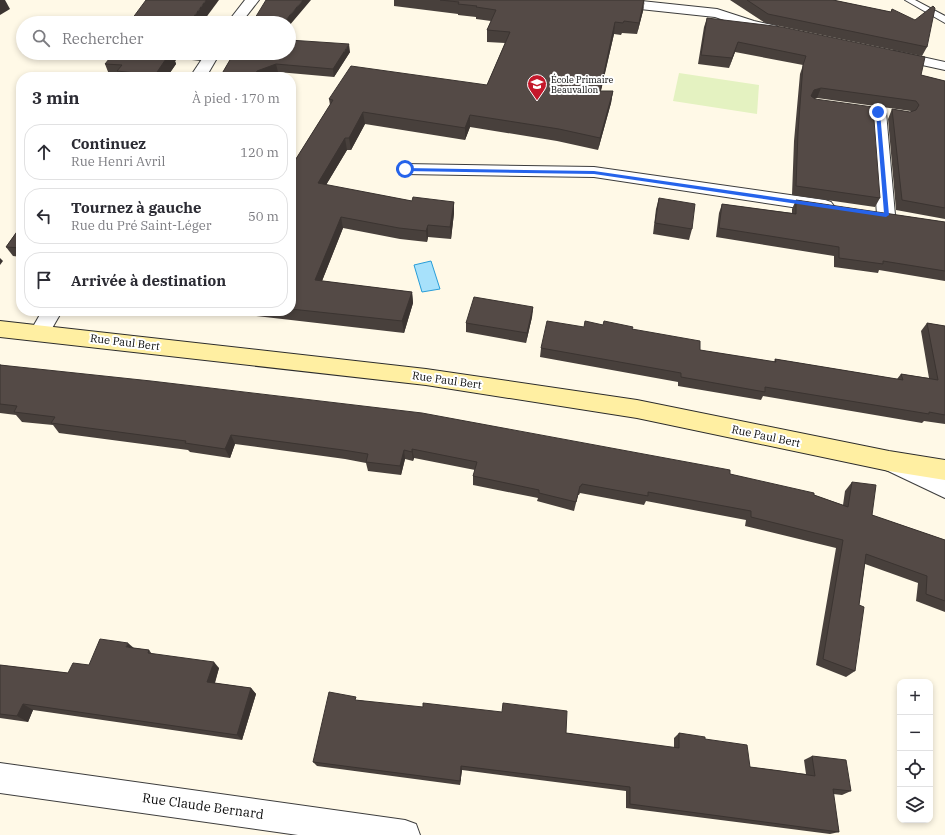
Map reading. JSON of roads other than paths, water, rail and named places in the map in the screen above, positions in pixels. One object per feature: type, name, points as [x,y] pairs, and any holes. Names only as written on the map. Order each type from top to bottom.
[{"type":"main road","name":"Rue Paul Bert","points":[[0,329],[40,332],[426,377],[637,409],[890,461],[945,470]]},
{"type":"street","points":[[239,16],[252,0]]},
{"type":"street","points":[[593,0],[717,13],[751,25],[786,32]]},
{"type":"street","points":[[698,0],[717,13]]},
{"type":"street","points":[[883,53],[945,66]]},
{"type":"street","points":[[201,72],[209,60]]},
{"type":"street","points":[[877,111],[886,215]]},
{"type":"street","points":[[405,169],[594,172],[841,209]]},
{"type":"street","points":[[40,332],[49,316]]},
{"type":"street","name":"Rue Paul Bert","points":[[890,461],[945,488]]},
{"type":"street","name":"Rue Claude Bernard","points":[[0,778],[405,835]]},
{"type":"lane","points":[[908,0],[945,20]]},
{"type":"water","points":[[431,261],[440,289],[422,292],[414,265]]},
{"type":"place","name":"École Primaire Beauvallon","points":[[537,101]]}]
